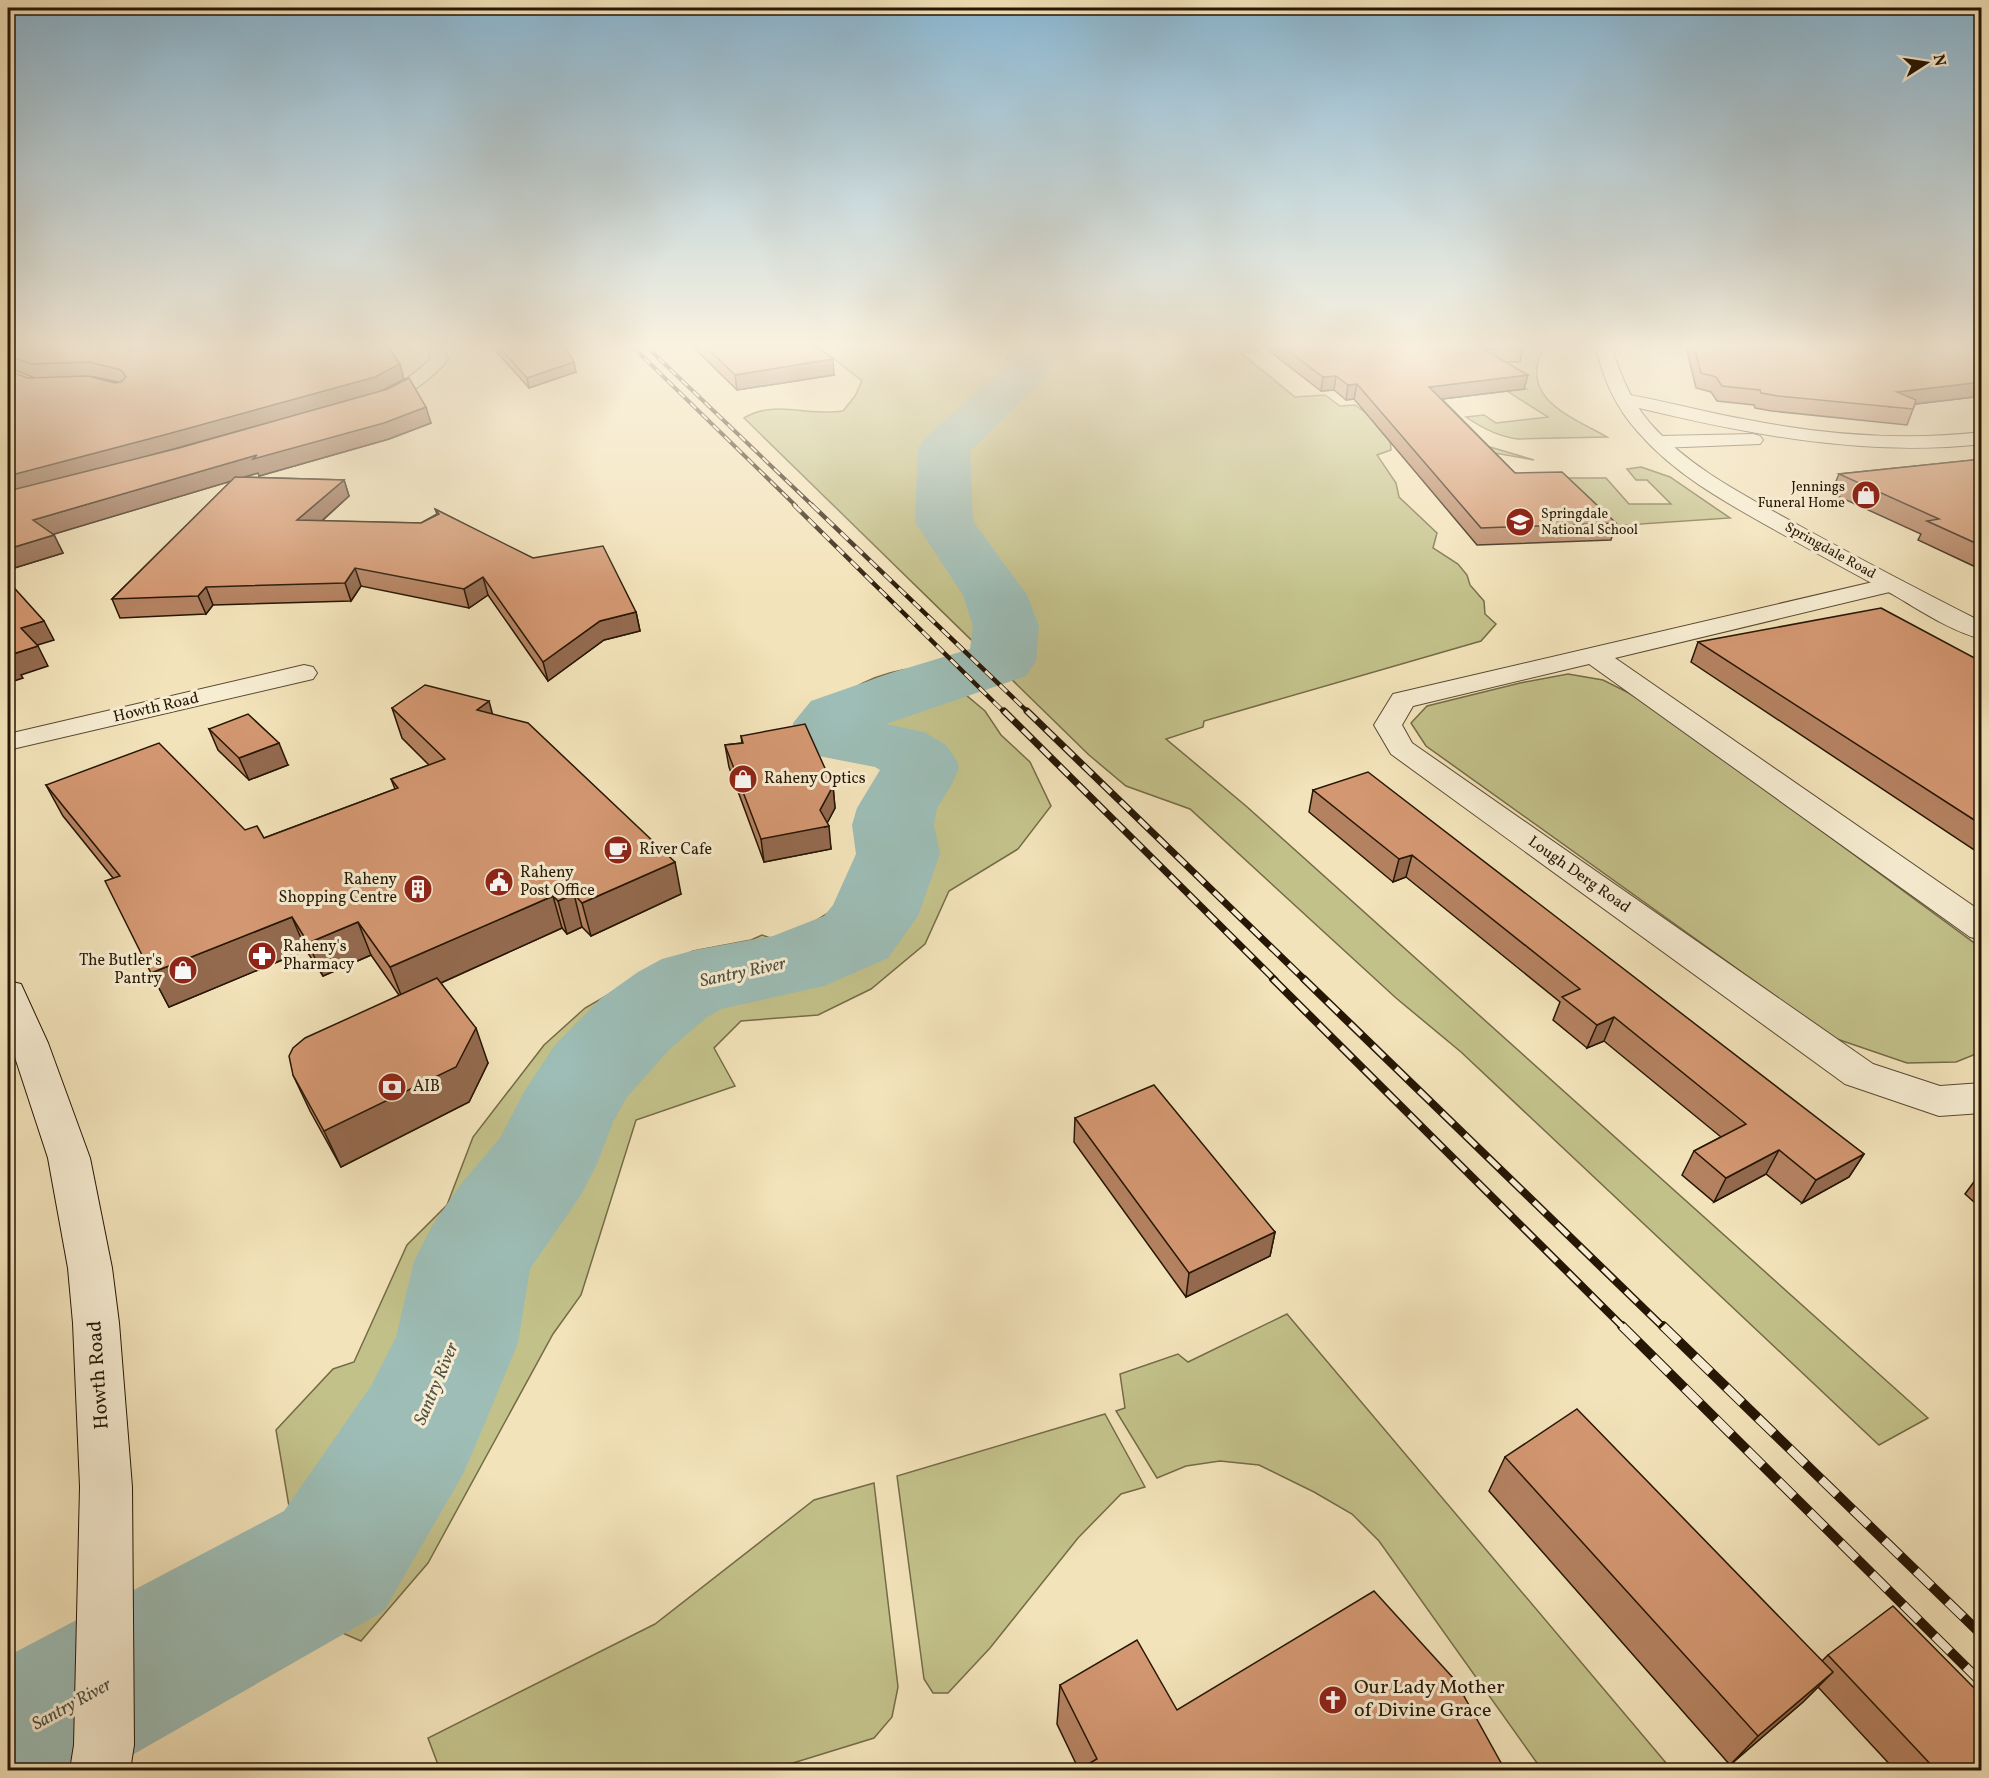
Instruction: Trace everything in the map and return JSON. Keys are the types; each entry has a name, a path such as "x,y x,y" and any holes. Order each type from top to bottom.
{"street":[{"name":"Springdale Road","path":"1648,430 1659,442 1728,495 1890,585 1982,632"},
{"path":"1728,430 1739,440"},
{"path":"1781,430 1827,438"},
{"path":"1659,442 1827,438 1916,443 1982,438"},
{"name":"Lough Derg Road","path":"1890,585 1403,700 1388,725 1401,748 1859,1074 1940,1101 1982,1098"},
{"path":"1595,656 1982,928"},
{"name":"Howth Road","path":"8,742 304,673"},
{"name":"Howth Road","path":"8,993 29,1043 69,1158 90,1268 96,1323 106,1487 102,1758"}],"shaded area":[{"path":"756,430 1425,430 1534,460 1382,433 1390,438 1391,450 1377,455 1396,483 1399,497 1437,533 1433,548 1458,564 1467,575 1470,585 1484,601 1485,614 1496,624 1481,641 1204,721 1203,727 1166,739 1246,806 1928,1418 1879,1445 1461,1052 1396,998 1190,809 1126,786 1089,755"},
{"path":"1489,430 1594,430 1607,437 1518,439"},
{"path":"1641,467 1670,477 1730,518 1611,526 1565,478 1606,478 1629,504 1671,504 1647,480 1636,480 1627,469"},
{"path":"918,668 954,685 985,711 1001,735 1030,762 1051,806 1018,849 949,891 925,944 871,989 818,1015 741,1021 714,1048 735,1086 636,1120 581,1295 553,1334 428,1563 361,1641 308,1618 276,1430 333,1369 354,1362 407,1245 447,1205 473,1137 544,1045 585,1008 637,978 693,951 751,940 762,935 773,939 798,932 836,908 860,901 901,876 903,852 909,833 905,816 923,787 909,772 904,761 888,755 849,750 820,737 816,718 838,698 862,683 889,673"},
{"path":"1568,674 1603,680 1664,715 1981,948 1981,1052 1956,1062 1907,1063 1834,1038 1426,746 1411,723 1427,706 1520,683"},
{"path":"1287,1314 1672,1770 1542,1770 1379,1541 1352,1514 1314,1492 1259,1465 1220,1461 1186,1466 1157,1478 1116,1411 1125,1408 1120,1374 1178,1354 1188,1362"},
{"path":"1105,1414 1145,1487 1121,1494 1078,1538 990,1648 948,1693 933,1693 924,1679 897,1476"},
{"path":"874,1483 898,1687 892,1717 874,1738 780,1767 756,1770 440,1770 428,1738 655,1624 814,1500"}],"building":[{"path":"8,430 182,430 164,435 8,476"},
{"path":"243,430 359,430 253,459 257,455 33,520 54,535 8,549 8,491"},
{"path":"1397,430 1472,430 1515,473 1562,472 1616,523 1481,528"},
{"path":"1982,459 1982,546 1927,521 1939,519 1839,474"},
{"path":"235,477 344,480 297,520 421,523 439,514 435,509 533,558 603,546 636,612 600,621 543,662 483,577 464,589 355,568 345,583 206,587 198,596 112,599"},
{"path":"8,581 44,621 21,628 38,646 10,655 12,658 8,660"},
{"path":"1881,608 1982,662 1982,825 1698,642"},
{"path":"425,685 489,701 477,710 528,723 675,862 582,903 574,894 558,901 553,896 390,967 358,922 308,943 292,917 151,973 105,881 120,876 46,785 159,743 245,830 257,826 264,838 398,788 391,779 445,759 392,708"},
{"path":"248,714 279,743 239,758 209,729"},
{"path":"805,724 833,786 820,810 829,826 761,839 725,745 743,743 741,736"},
{"path":"1368,772 1864,1154 1816,1180 1779,1150 1726,1178 1694,1151 1746,1124 1614,1017 1597,1025 1562,997 1580,989 1412,855 1399,859 1313,790"},
{"path":"437,978 476,1028 456,1067 324,1131 293,1075 289,1056 293,1048 305,1038"},
{"path":"1154,1085 1275,1232 1189,1273 1075,1118"},
{"path":"1577,1409 1833,1672 1758,1736 1505,1457"},
{"name":"Our Lady Mother of Divine Grace","path":"1374,1591 1455,1680 1505,1770 1078,1770 1097,1759 1060,1685 1137,1640 1177,1710"},
{"path":"1893,1606 1982,1696 1982,1770 1936,1770 1828,1655"}],"waterway":[{"name":"Santry River","path":"8,1740 334,1561 417,1430 456,1343 473,1261 501,1217 542,1164 562,1118 591,1071 635,1024 672,995 695,982 791,964 856,937 873,916 898,854 893,825 897,808 913,784 920,768 919,761 897,748 829,737 830,723 837,717 919,687 1002,661 1006,626 995,595 944,522 944,448 963,430"}],"railway":[{"path":"718,430 796,506"},
{"path":"734,430 813,506"},
{"path":"794,505 1005,713"},
{"path":"812,505 1029,713"},
{"path":"1004,711 1275,980"},
{"path":"1027,711 1305,980"},
{"path":"1273,979 1624,1328"},
{"path":"1304,979 1664,1328"},
{"path":"1622,1326 1982,1683"},
{"path":"1663,1326 1982,1635"}],"place":[{"name":"Jennings Funeral Home","path":"1866,495"},
{"name":"Springdale National School","path":"1520,522"},
{"name":"Raheny Optics","path":"743,779"},
{"name":"River Cafe","path":"618,850"},
{"name":"Raheny Post Office","path":"499,882"},
{"name":"Raheny Shopping Centre","path":"418,889"},
{"name":"Raheny's Pharmacy","path":"262,956"},
{"name":"The Butler's Pantry","path":"183,970"},
{"name":"AIB","path":"392,1087"},
{"name":"Our Lady Mother of Divine Grace","path":"1333,1700"}]}
